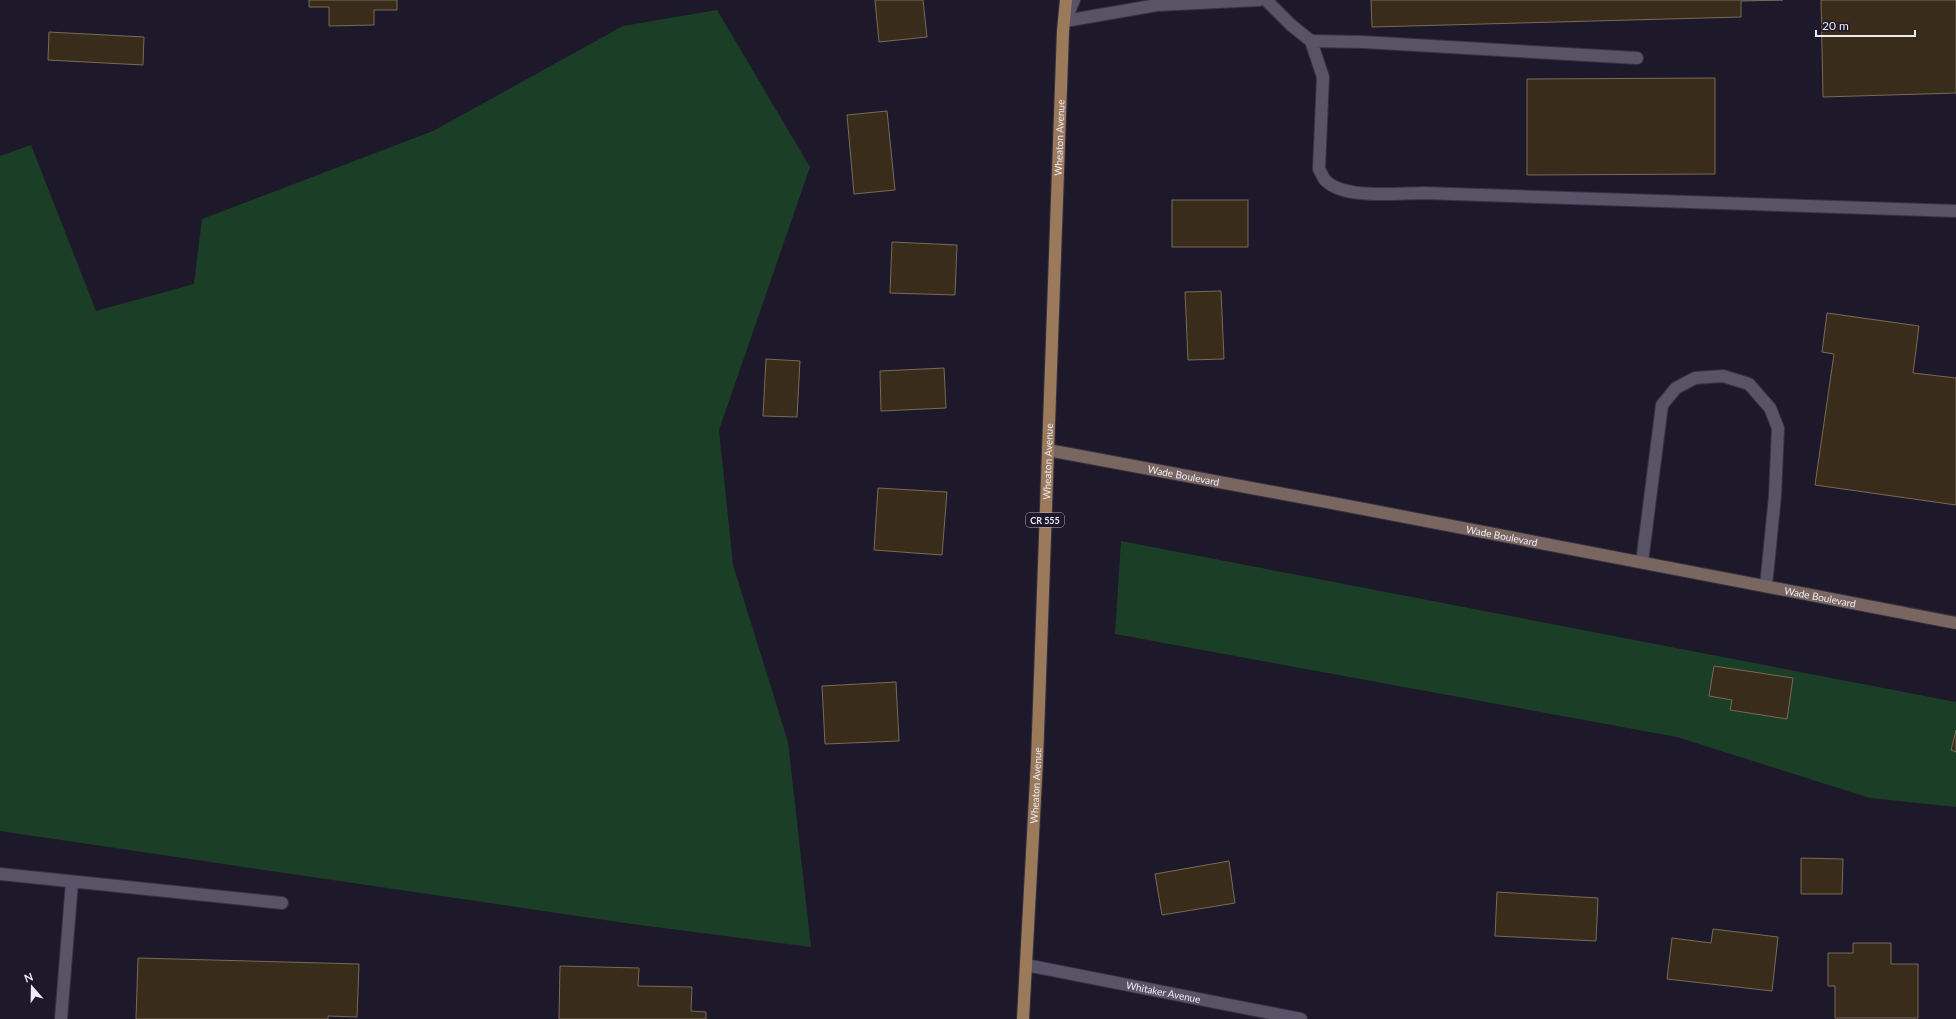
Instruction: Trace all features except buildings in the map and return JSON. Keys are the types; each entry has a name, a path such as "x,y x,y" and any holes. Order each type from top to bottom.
{"main road":[{"name":"Wheaton Avenue","path":"1023,1019 1036,761 1063,31 1066,0"},
{"name":"Wade Boulevard","path":"1048,450 1956,623"}],"street":[{"path":"1065,21 1074,0"},
{"path":"1065,21 1157,5 1260,0"},
{"path":"1266,0 1291,25 1311,41 1323,77 1319,169 1326,180 1342,189 1361,193 1440,194 1956,211"},
{"path":"1311,41 1637,58"},
{"path":"1642,562 1662,405 1676,388 1695,378 1724,376 1749,384 1770,408 1778,428 1775,496 1766,586"},
{"path":"0,874 282,903"},
{"path":"61,1019 72,882"},
{"name":"Whitaker Avenue","path":"1026,965 1301,1019"}],"green space":[{"path":"717,10 810,167 719,430 733,565 788,742 811,947 632,924 0,831 0,156 31,145 96,311 194,284 202,219 433,131 623,26"},
{"path":"1121,541 1956,702 1956,807 1870,798 1677,737 1115,634"}]}
